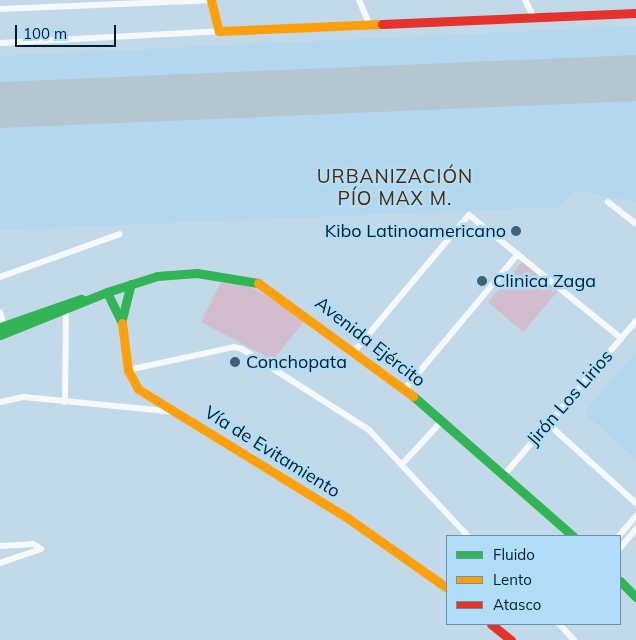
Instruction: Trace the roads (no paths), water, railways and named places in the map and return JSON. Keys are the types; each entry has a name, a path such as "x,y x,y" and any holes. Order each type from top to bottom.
{"main road":[{"path":"211,0 219,31 636,12"},
{"name":"Avenida Ejército","path":"3,330 131,284 197,273 251,280 300,307 356,349 405,389 440,422 504,475 571,535"},
{"name":"Vía de Evitamiento","path":"122,319 131,284"},
{"name":"Avenida Ejército","path":"3,330 66,311 108,292"},
{"name":"Vía de Evitamiento","path":"108,292 122,319 128,370 138,389 350,519 446,587"},
{"path":"621,582 636,598"},
{"path":"492,625 511,640"}],"street":[{"path":"0,9 211,0"},
{"path":"359,0 369,23"},
{"path":"525,0 533,16"},
{"path":"0,43 219,31"},
{"path":"608,202 636,224"},
{"path":"356,349 469,215 621,338"},
{"path":"0,278 120,234"},
{"path":"405,389 518,254"},
{"path":"65,402 66,311"},
{"path":"0,312 3,330"},
{"name":"Jirón Los Lirios","path":"504,475 636,321"},
{"path":"128,370 237,347 332,403 404,462 467,535"},
{"path":"0,402 24,397 172,411"},
{"path":"404,462 440,422"},
{"path":"547,423 636,503"},
{"path":"620,535 636,516"},
{"path":"621,547 636,529"},
{"path":"0,546 40,547 0,563"},
{"path":"560,625 574,640"}],"place":[{"name":"Kibo Latinoamericano","path":"516,231"},
{"name":"Clinica Zaga","path":"482,281"},
{"name":"Conchopata","path":"235,362"}],"district":[{"name":"URBANIZACIÓN PÍO MAX M.","path":"395,188"}]}
